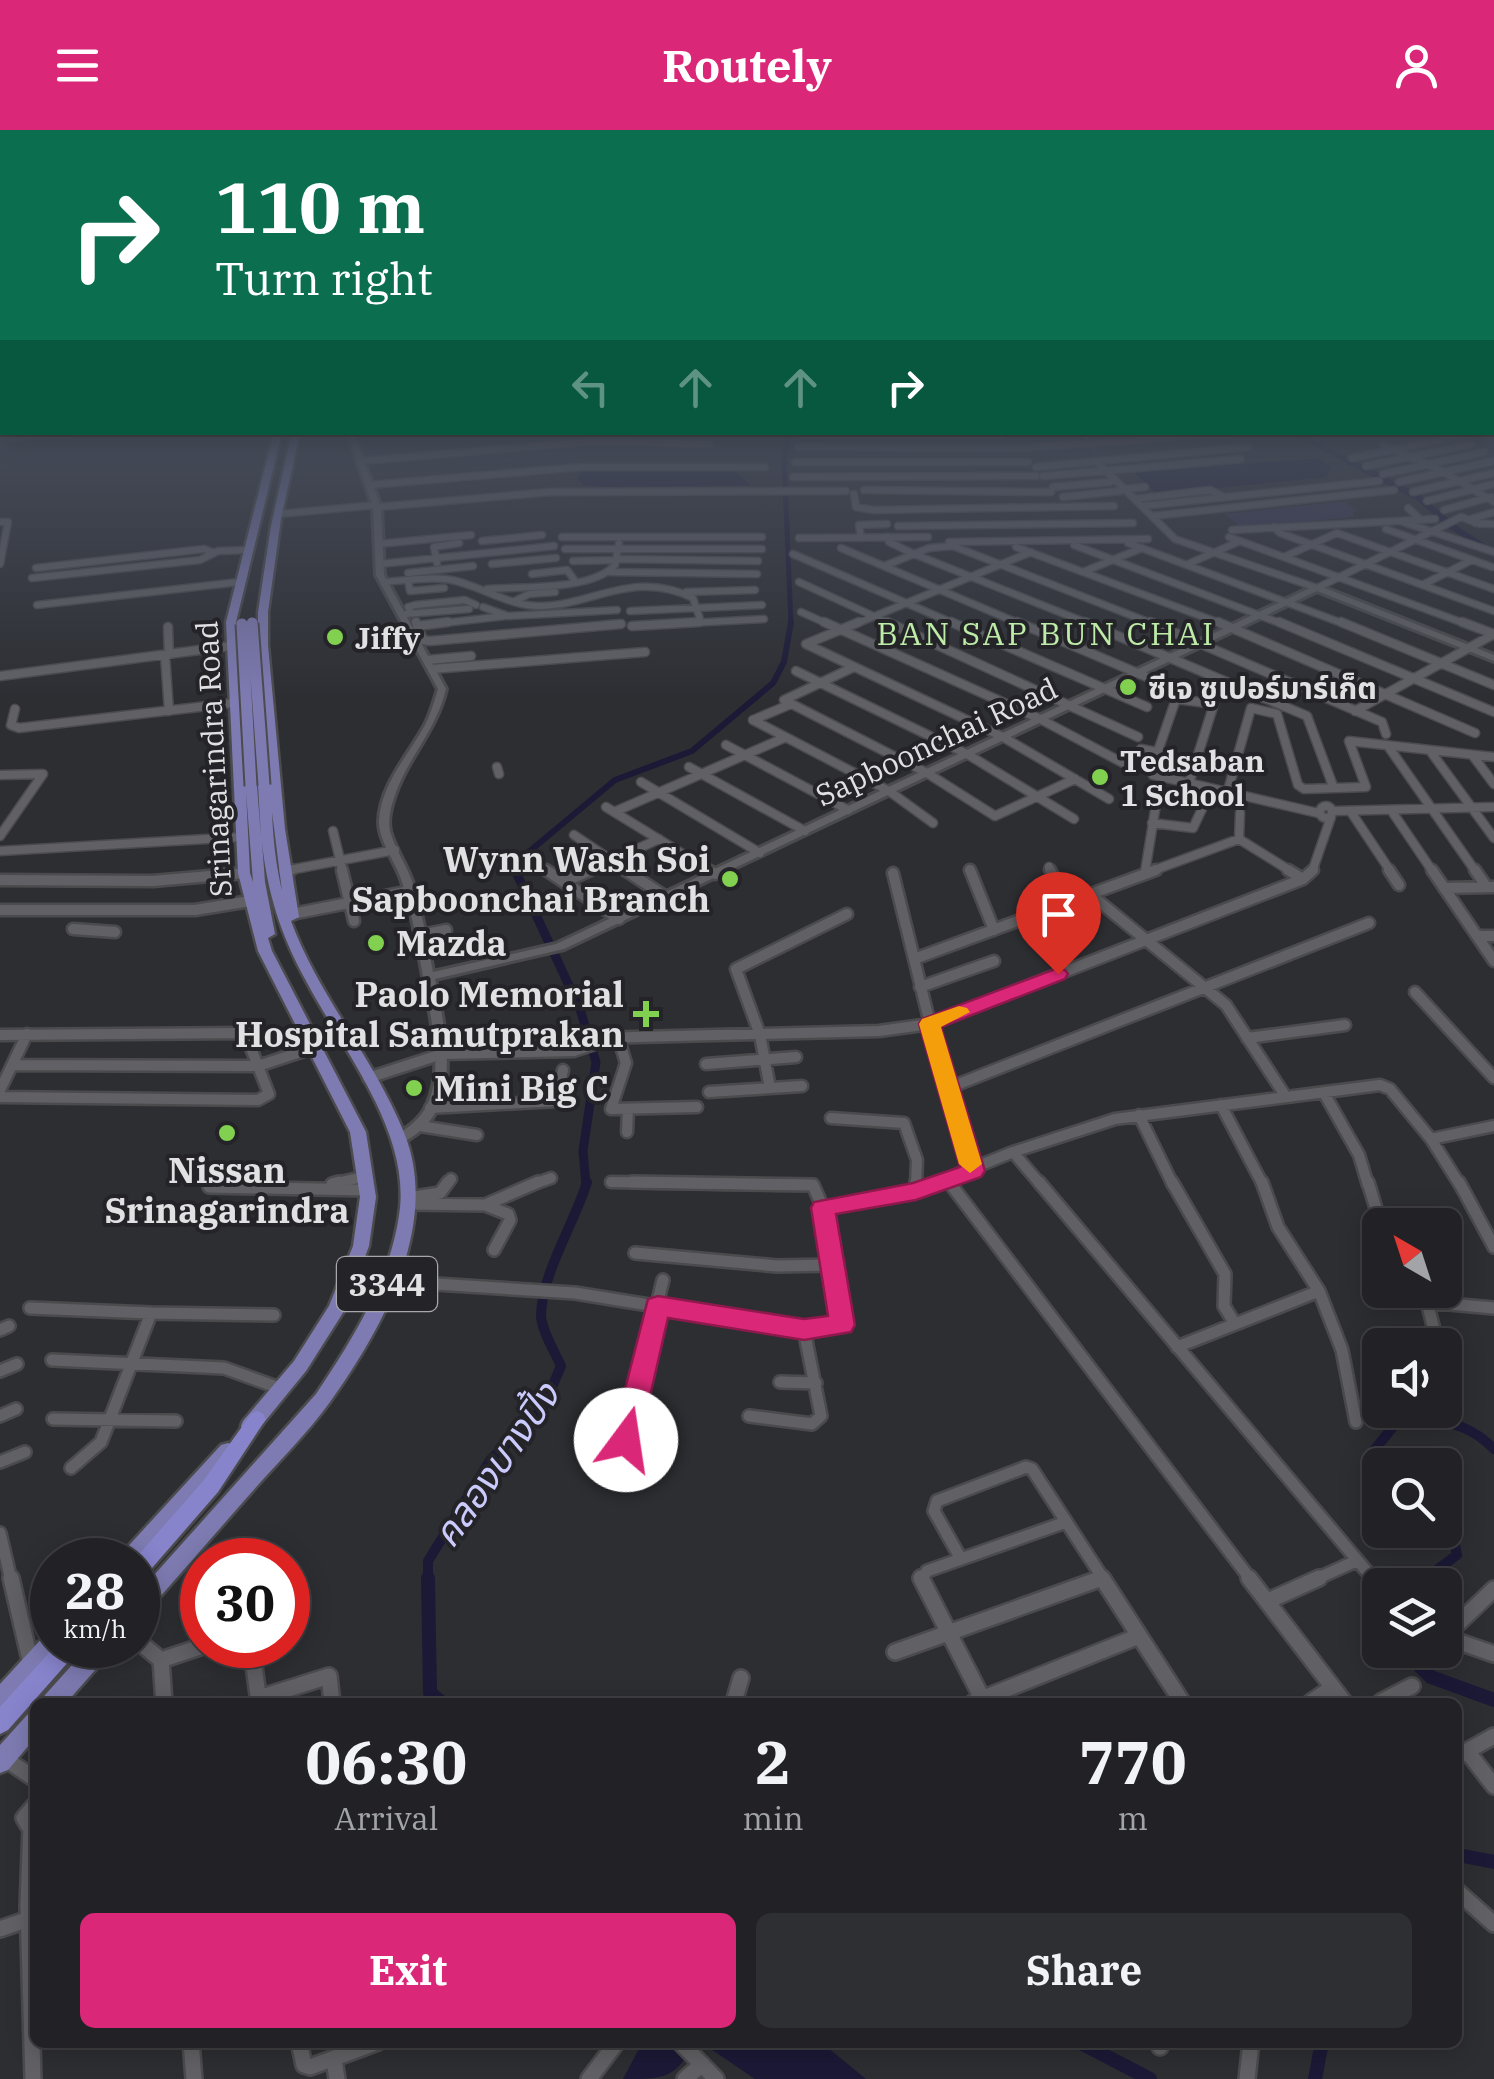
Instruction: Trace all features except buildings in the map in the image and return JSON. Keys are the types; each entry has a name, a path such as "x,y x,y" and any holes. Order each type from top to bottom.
{"highway":[{"path":"160,1544 218,1476 257,1419"},
{"path":"0,1722 49,1668"}],"main road":[{"name":"Srinagarindra Road","path":"247,623 277,519"},
{"name":"Srinagarindra Road","path":"278,519 263,612 265,678 284,871 292,914 316,982"},
{"name":"Srinagarindra Road","path":"148,1538 257,1419 323,1334 362,1246 367,1183 358,1132 265,950 244,873 230,646 241,550 258,520"},
{"name":"Srinagarindra Road","path":"258,520 247,623 262,901 286,990"},
{"path":"232,683 252,687 265,678"},
{"path":"234,723 250,714 269,718"},
{"name":"Srinagarindra Road","path":"160,1582 322,1398 366,1330 388,1281 407,1201 399,1140 287,928 277,898 257,786"},
{"path":"0,1699 30,1666"},
{"path":"56,1698 83,1668"},
{"path":"2,1760 30,1728"}],"street":[{"path":"377,519 378,562 384,584 405,615 442,694 385,810 386,835 410,891 421,935 442,1054 442,1074 433,1104 420,1126 399,1140"},
{"path":"1008,519 1016,544 1031,552 1233,628 1475,732"},
{"path":"898,526 1137,519"},
{"path":"1155,519 1180,540 1317,588 1494,658"},
{"path":"1389,519 1392,522"},
{"name":"Sapboonchai Road","path":"428,978 560,948 1432,533 1456,522 1475,519"},
{"path":"1435,520 1360,520 1231,534 1240,541 1494,634"},
{"path":"1402,521 1482,551 1493,547"},
{"path":"1470,521 1494,524"},
{"path":"0,522 8,522 0,564"},
{"path":"829,524 830,538"},
{"path":"861,538 859,525 888,524"},
{"path":"1274,527 1280,534 1494,610"},
{"path":"1386,529 1492,566"},
{"path":"1286,556 1337,533 1494,589"},
{"path":"482,541 542,535"},
{"path":"610,572 618,559 619,536"},
{"path":"715,574 720,536"},
{"path":"562,537 762,537"},
{"path":"799,538 928,537"},
{"path":"516,538 522,561"},
{"path":"368,1078 442,1054 569,1048 601,1041 890,1030 930,1024 1303,879 1312,872 1322,837 1328,788 1308,716 914,554 888,538"},
{"path":"378,544 469,539 435,546 438,570"},
{"path":"938,542 1148,540"},
{"path":"1188,564 1240,541"},
{"path":"1128,543 1290,601 1494,685"},
{"path":"410,544 410,559"},
{"path":"1074,545 1261,614 1494,712"},
{"path":"378,562 554,546"},
{"path":"884,566 914,554 953,546 1203,643 1385,724 1386,734"},
{"path":"565,548 762,549"},
{"path":"841,548 1187,694"},
{"path":"1082,572 1142,548"},
{"path":"36,568 204,549 212,557"},
{"path":"32,578 212,557 241,550"},
{"path":"1031,552 807,641 807,645 1004,737 1109,799"},
{"path":"793,554 1147,707"},
{"path":"492,564 556,558"},
{"path":"1424,584 1472,560"},
{"path":"573,561 758,562"},
{"path":"384,584 438,570 473,566"},
{"path":"532,574 567,570 583,597"},
{"path":"481,590 575,581 610,572 757,574"},
{"path":"176,577 181,587"},
{"path":"408,578 446,579 526,605 564,604 636,587 667,592 755,590"},
{"path":"408,578 410,591 444,588"},
{"path":"37,605 238,582"},
{"path":"799,582 1138,736"},
{"path":"636,587 637,600"},
{"path":"514,602 527,595 555,592"},
{"path":"685,592 697,608 701,622"},
{"path":"405,615 414,605 466,600 504,616"},
{"path":"630,611 762,605"},
{"path":"405,615 476,607"},
{"path":"617,610 416,624 425,641 622,624"},
{"path":"584,612 586,626"},
{"path":"802,612 1040,719 1124,764"},
{"path":"502,632 504,616"},
{"path":"632,626 764,619"},
{"path":"168,628 169,712"},
{"path":"1355,711 1494,634"},
{"path":"0,676 230,646"},
{"path":"429,664 645,652"},
{"path":"429,664 471,656"},
{"path":"854,667 752,720 889,791 933,823"},
{"path":"796,671 966,754 1074,819"},
{"path":"1263,698 1293,683"},
{"path":"1188,785 1214,704 1176,699 1153,775 1188,785 1227,794 1326,813 1494,807"},
{"path":"788,701 928,773 990,813 1003,816 1075,779"},
{"path":"15,710 10,726 19,728 233,703"},
{"path":"1227,794 1251,708 1278,714 1300,786 1366,787 1347,742 1494,756"},
{"path":"715,874 610,810 784,738"},
{"path":"726,745 848,810"},
{"path":"1388,746 1489,885"},
{"path":"1140,749 1158,752"},
{"path":"1431,752 1494,838"},
{"path":"1472,756 1494,784"},
{"path":"689,767 805,831"},
{"path":"0,773 25,770"},
{"path":"0,773 43,774 0,836"},
{"path":"641,782 760,852"},
{"path":"1145,873 1158,792"},
{"path":"1152,823 1193,828 1202,809"},
{"path":"1391,810 1494,961"},
{"path":"1351,812 1399,885"},
{"path":"1239,838 1240,813"},
{"path":"332,831 354,922"},
{"path":"574,836 666,897"},
{"path":"0,851 241,837"},
{"path":"1239,838 1303,879"},
{"path":"914,959 1239,838"},
{"path":"564,882 658,839"},
{"path":"284,871 395,850"},
{"path":"542,866 619,920"},
{"path":"1049,867 1068,904"},
{"path":"970,870 994,930"},
{"path":"0,880 153,881 244,873"},
{"path":"893,873 946,1089 973,1171"},
{"path":"1444,888 1489,885"},
{"path":"292,914 410,891"},
{"path":"1090,895 1226,1004 1286,1097"},
{"path":"0,910 195,910 250,902"},
{"path":"770,1088 760,1035 736,969 847,914"},
{"path":"946,1089 1369,923"},
{"path":"73,928 115,932"},
{"path":"421,935 446,930"},
{"path":"1478,936 1494,936"},
{"path":"920,987 994,961"},
{"path":"1415,992 1494,1078"},
{"path":"1247,1038 1345,1025"},
{"path":"0,1034 240,1032 248,1036 269,1094 258,1100 0,1093 27,1034"},
{"path":"620,1040 626,1063 609,1106 628,1110 697,1107"},
{"path":"13,1065 258,1066 316,1047"},
{"path":"706,1064 796,1058"},
{"path":"433,1104 556,1101 563,1070"},
{"path":"709,1092 802,1086"},
{"path":"823,1208 916,1191 1097,1123 1384,1086 1431,1139 1453,1171 1494,1246"},
{"path":"1324,1093 1359,1155 1376,1208"},
{"path":"433,1104 477,1099"},
{"path":"1221,1105 1257,1168 1278,1228 1318,1291 1342,1350 1356,1422"},
{"path":"627,1132 628,1110"},
{"path":"1140,1115 1176,1190 1225,1274 1224,1306 1235,1324"},
{"path":"831,1118 904,1123 917,1160 916,1191"},
{"path":"420,1126 477,1135"},
{"path":"1431,1139 1494,1126"},
{"path":"1012,1152 1362,1568"},
{"path":"407,1201 440,1193 451,1178"},
{"path":"485,1206 509,1192 552,1178"},
{"path":"947,1180 1341,1698"},
{"path":"388,1281 575,1292 804,1330 842,1325 823,1208 815,1187 611,1182"},
{"path":"209,1187 367,1183"},
{"path":"407,1201 485,1206 510,1218 494,1250"},
{"path":"635,1253 777,1266 831,1266"},
{"path":"615,1475 663,1280"},
{"path":"1177,1346 1318,1291"},
{"path":"1462,1303 1494,1308"},
{"path":"30,1308 274,1315"},
{"path":"71,1468 96,1450 151,1313"},
{"path":"749,1416 812,1424 818,1421 823,1411 804,1330"},
{"path":"52,1360 224,1368 282,1389"},
{"path":"0,1371 17,1364"},
{"path":"780,1382 816,1383"},
{"path":"0,1416 16,1410"},
{"path":"53,1419 176,1420"},
{"path":"0,1462 26,1452"},
{"path":"961,1558 934,1511 935,1505 943,1496 1032,1468 1174,1698"},
{"path":"979,1698 920,1579 926,1572 961,1558 1066,1522"},
{"path":"0,1534 30,1661"},
{"path":"1268,1602 1356,1562"},
{"path":"895,1652 1102,1578"},
{"path":"1462,1620 1494,1589"},
{"path":"987,1698 1139,1636"},
{"path":"1462,1642 1494,1654"},
{"path":"164,1698 161,1660 180,1654"},
{"path":"254,1668 259,1698"},
{"path":"265,1698 329,1676 332,1698"},
{"path":"735,1698 741,1678"},
{"path":"1389,1698 1412,1686"},
{"path":"1317,1698 1332,1688"},
{"path":"1494,1736 1462,1754 1494,1786"},
{"path":"2,1760 30,1776"},
{"path":"30,1881 30,1983"},
{"path":"1462,1896 1494,1924"},
{"path":"0,1929 28,1919"},
{"path":"32,2048 33,2079"},
{"path":"191,2048 194,2079"},
{"path":"300,2048 304,2065 334,2060 363,2048"},
{"path":"589,2079 612,2048"},
{"path":"686,2048 716,2079"},
{"path":"1247,2079 1250,2048"},
{"path":"334,2060 337,2079"},
{"path":"686,2079 700,2061"}],"shaded area":[{"path":"1231,519 1334,519 1243,528"},
{"path":"639,2048 691,2048 681,2064 667,2075 623,2079"},
{"path":"709,2048 828,2048 866,2079 755,2079"}],"waterway":[{"name":"คลองบางปิ้ง","path":"787,519 791,623"},
{"path":"1443,519 1493,553"},
{"name":"คลองบางปิ้ง","path":"516,872 513,865 615,780 692,751 773,683 784,662 791,623"},
{"name":"คลองบางปิ้ง","path":"515,870 580,1009 596,1062 583,1151 586,1185"},
{"name":"คลองบางปิ้ง","path":"428,1578 428,1561 491,1459 543,1408 561,1366 543,1327 543,1299 586,1185"},
{"path":"1376,1448 1397,1422 1424,1420 1461,1427 1494,1449"},
{"path":"1439,1568 1457,1555 1456,1548"},
{"name":"คลองบางปิ้ง","path":"428,1578 430,1693 436,1698"},
{"path":"1422,1668 1431,1677 1494,1700"},
{"path":"1462,1856 1494,1862"},
{"path":"1091,2048 1150,2079"},
{"path":"1315,2079 1321,2048"}],"slow traffic":[{"path":"959,1012 930,1024 970,1164"}],"place":[{"name":"Jiffy","path":"335,637"},
{"name":"ซีเจ ซูเปอร์มาร์เก็ต","path":"1128,687"},
{"name":"Tedsaban 1 School","path":"1100,777"},
{"name":"Wynn Wash Soi Sapboonchai Branch","path":"730,879"},
{"name":"Mazda","path":"376,943"},
{"name":"Paolo Memorial Hospital Samutprakan","path":"646,1014"},
{"name":"Mini Big C","path":"414,1088"},
{"name":"Nissan Srinagarindra","path":"227,1133"}],"district":[{"name":"BAN SAP BUN CHAI","path":"1046,633"}],"route":[{"path":"626,1440 658,1306 804,1330 842,1325 823,1208 916,1191 973,1171 930,1024 1058,974"}]}
